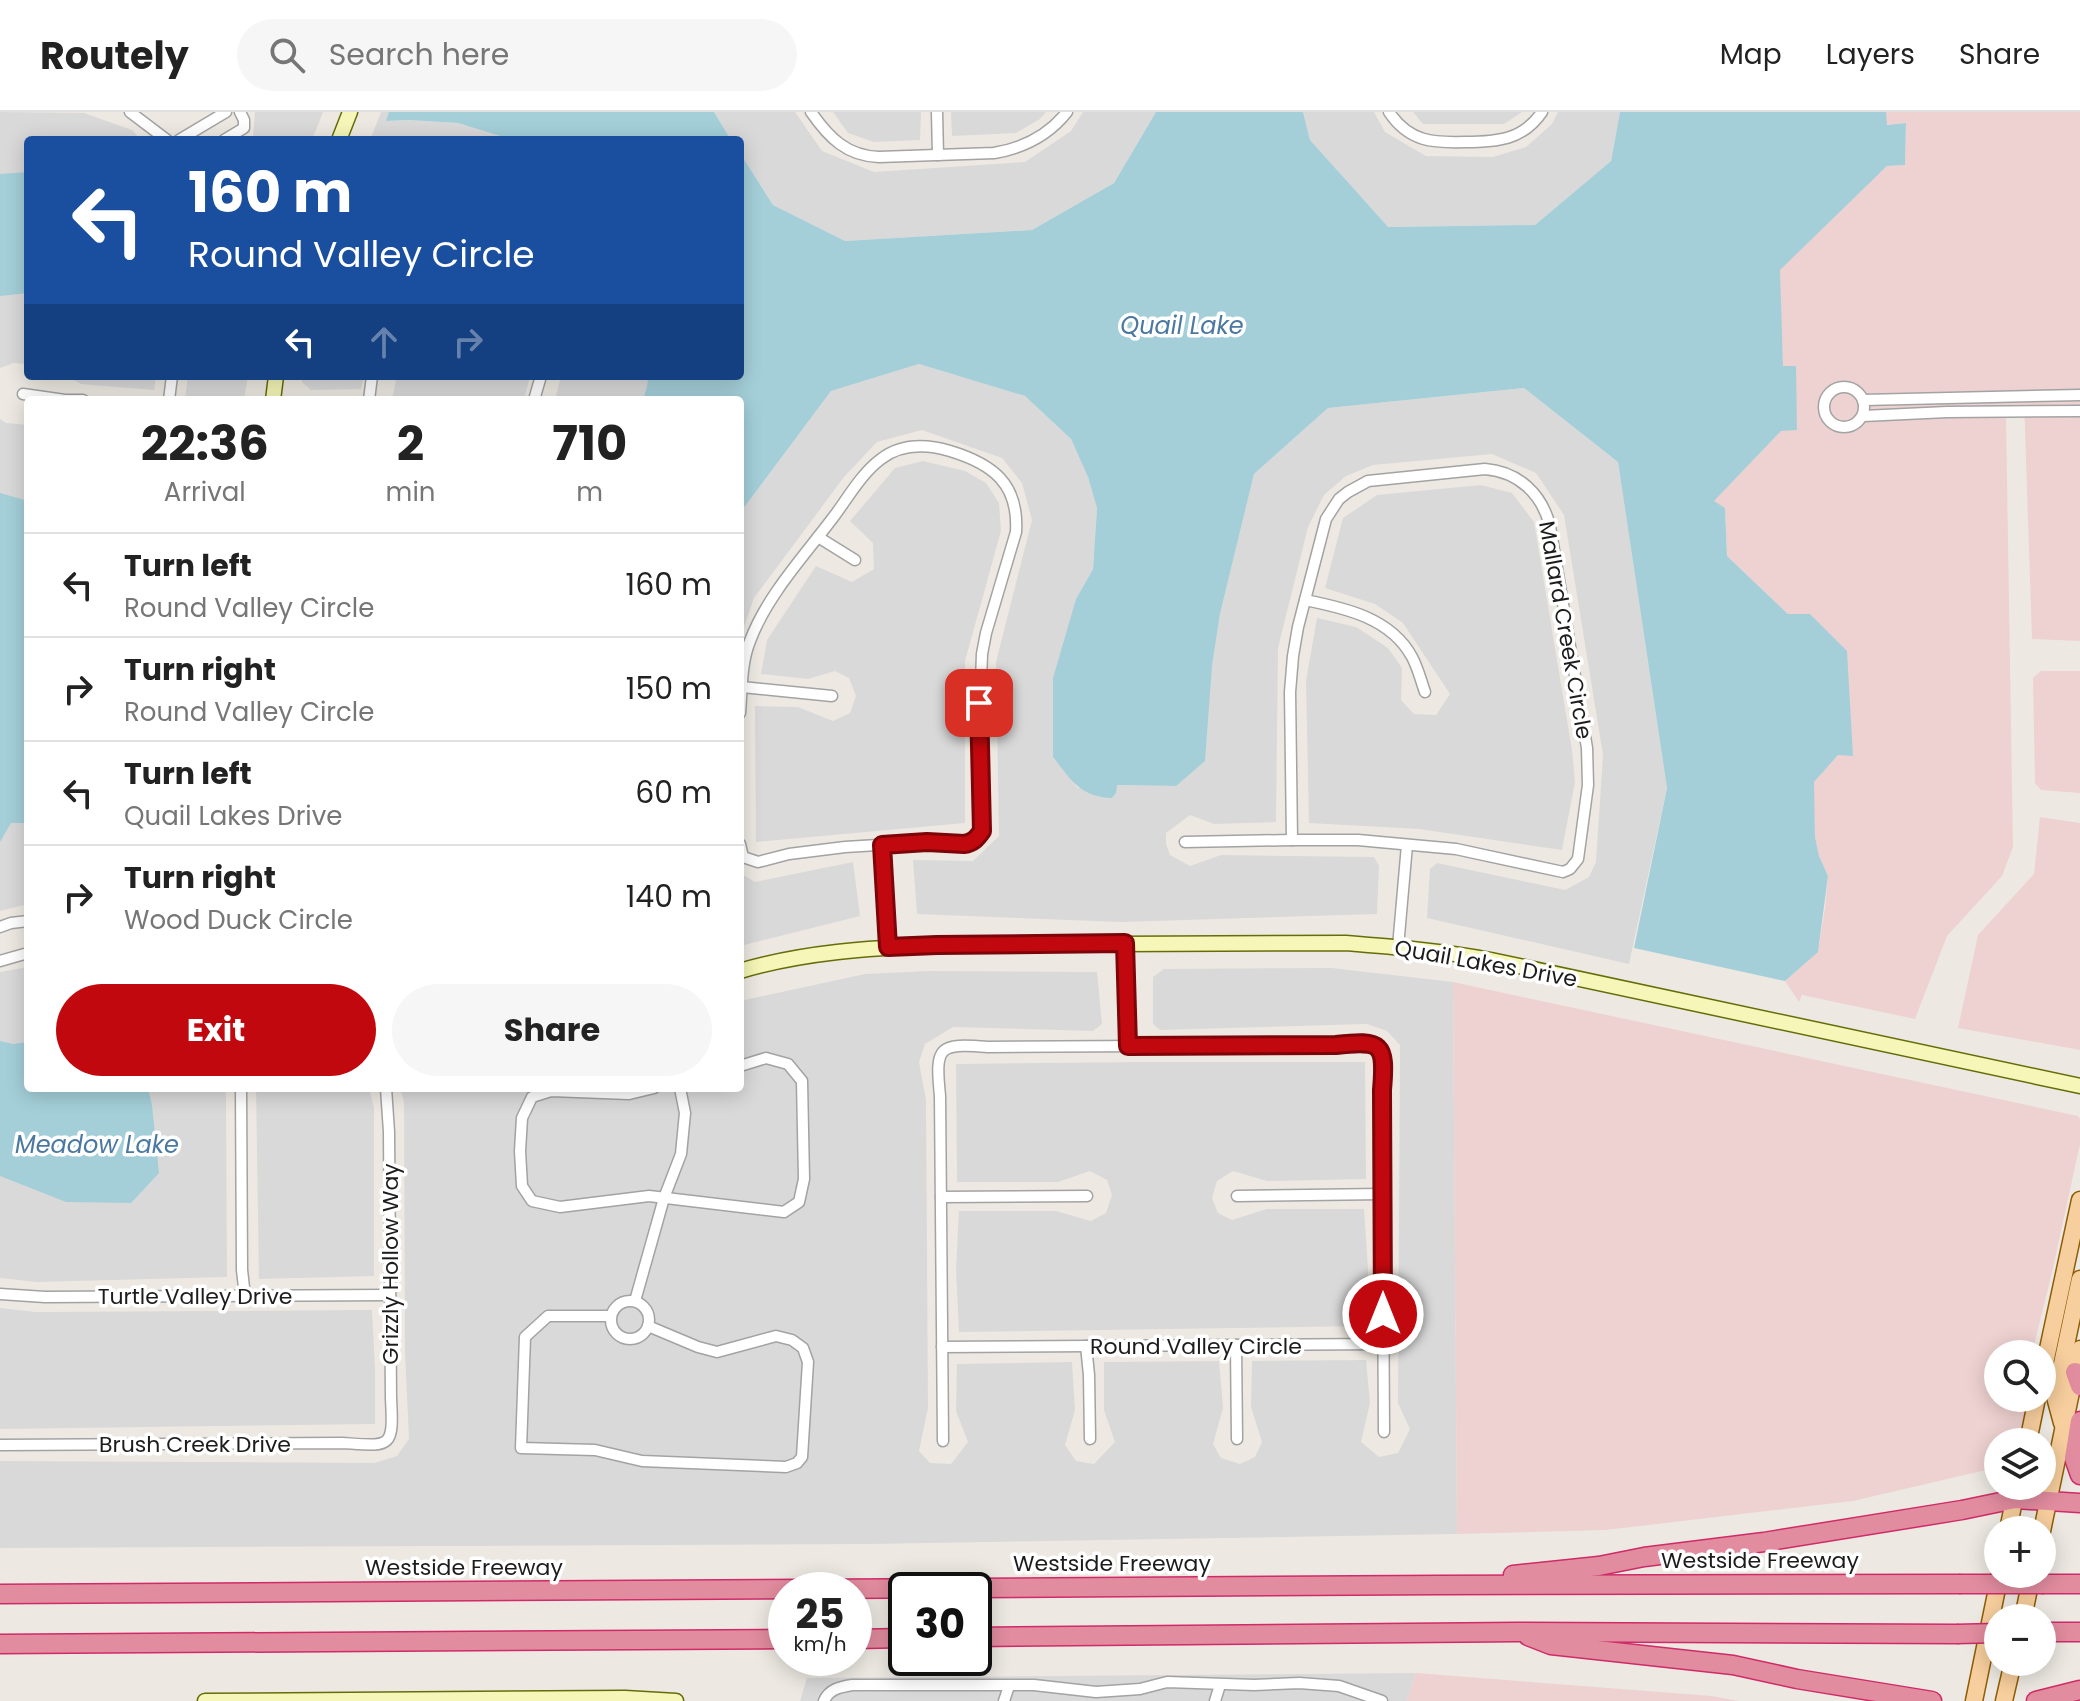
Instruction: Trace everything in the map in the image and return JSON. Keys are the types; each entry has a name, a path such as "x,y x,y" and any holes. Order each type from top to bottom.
{"highway":[{"path":"2072,1425 2074,1458 2080,1475"},
{"path":"1439,1585 1764,1542 1962,1510 1992,1500"},
{"path":"2049,1500 2080,1503"},
{"name":"Westside Freeway","path":"2056,1581 2080,1584"},
{"name":"Westside Freeway","path":"0,1594 1984,1582"},
{"path":"1518,1632 1551,1645 1733,1665 1932,1701"},
{"path":"992,1637 1518,1632 1984,1633"},
{"path":"2056,1632 2080,1632"},
{"path":"0,1644 768,1639"},
{"path":"2036,1701 2080,1690"}],"main road":[{"path":"341,136 350,112"},
{"name":"Quail Lakes Drive","path":"744,970 768,963 888,947 937,945 1346,943 1398,947 1452,952 2080,1086"},
{"path":"2050,1340 2080,1200"},
{"path":"2072,1425 2055,1397 2080,1279"},
{"path":"2056,1477 2072,1425 2080,1349"},
{"path":"2045,1516 2049,1500"},
{"path":"1974,1701 1997,1588"},
{"path":"2004,1701 2010,1676"},
{"path":"205,1701 625,1698 676,1701"}],"street":[{"path":"130,112 162,136"},
{"path":"186,136 226,112"},
{"path":"231,136 244,128 240,112"},
{"path":"811,112 832,139 850,151 879,157 994,153 1017,148 1041,137 1067,112"},
{"path":"937,112 938,155"},
{"path":"1389,112 1413,135 1439,143 1508,139 1529,127 1542,112"},
{"path":"1843,386 1856,390 1863,400 1863,416 1855,425 1836,426 1826,417 1824,404 1831,392 1843,386"},
{"path":"23,394 37,396"},
{"path":"1863,400 2080,395"},
{"path":"1863,416 2080,411"},
{"path":"744,666 757,624 771,601 879,460 895,451 919,445 929,446 968,457 990,468 1008,488 1016,508 1016,532 986,633 980,671 982,831 977,838 964,844 927,842 845,847 789,854 758,862 744,857"},
{"name":"Mallard Creek Circle","path":"1185,842 1358,840 1481,853 1559,872 1570,869 1578,859 1588,785 1587,748 1550,526 1542,503 1528,486 1513,475 1496,470 1378,479 1361,484 1339,499 1326,519 1298,627 1291,680 1292,840"},
{"path":"818,537 855,560"},
{"path":"1305,600 1358,613 1389,630 1411,655 1425,692"},
{"path":"744,687 832,696"},
{"path":"882,845 888,947"},
{"path":"1398,947 1407,845"},
{"path":"0,927 24,921"},
{"path":"1125,943 1128,1046"},
{"path":"0,961 24,954"},
{"path":"943,1441 940,1096 937,1068 944,1050 959,1045 1368,1043 1376,1046 1384,1061 1384,1432"},
{"path":"548,1092 532,1097 522,1118 522,1186 532,1201 560,1207 649,1196 784,1212 799,1202 804,1179 802,1081 788,1064 766,1058 744,1065"},
{"path":"241,1092 242,1270 245,1296"},
{"name":"Grizzly Hollow Way","path":"386,1092 393,1430 388,1438"},
{"path":"577,1092 637,1092"},
{"path":"635,1301 664,1198 681,1154 685,1113 681,1092"},
{"path":"1237,1196 1383,1194"},
{"path":"941,1197 1087,1196"},
{"name":"Turtle Valley Drive","path":"0,1294 45,1297 390,1295"},
{"path":"635,1301 648,1314 648,1326 645,1332 634,1338 622,1337 613,1328 613,1310 622,1302 635,1301"},
{"path":"611,1316 548,1316 525,1337 521,1448 595,1450 642,1461 786,1467 797,1463 802,1457 806,1404 808,1362 803,1348 792,1340 776,1336 717,1352 648,1326"},
{"name":"Round Valley Circle","path":"942,1347 1384,1344"},
{"path":"1236,1345 1237,1439"},
{"path":"1086,1346 1090,1439"},
{"name":"Brush Creek Drive","path":"0,1445 377,1445 388,1438"},
{"path":"824,1701 836,1687 852,1685 1034,1685 1112,1696 1167,1682 1339,1686 1382,1701"},
{"path":"1215,1701 1220,1685"},
{"path":"1004,1701 1009,1686"}],"shaded area":[{"path":"0,112 84,113 132,130 137,136 24,136 24,364 14,363 0,368"},
{"path":"255,112 323,112 314,136 253,136"},
{"path":"381,112 389,112 387,121 458,123 500,136 372,136"},
{"path":"714,112 795,112 822,151 874,172 1025,162 1071,131 1083,112 1156,112 1114,183 1032,230 845,241 773,205 744,159 744,136 729,136"},
{"path":"833,112 921,112 920,140 874,142 848,133"},
{"path":"951,112 1046,112 1016,133 952,136"},
{"path":"1303,112 1374,112 1385,132 1426,156 1493,157 1526,147 1552,124 1558,112 1620,112 1611,161 1535,225 1387,227 1310,140"},
{"path":"1413,112 1522,112 1504,124 1423,124"},
{"path":"1886,112 2080,112 2080,641 2032,639 2024,400 2024,414 2006,415 2013,847 2002,876 1947,936 1915,1019 1802,995 1799,1002 1785,981 1818,951 1825,908 1828,876 1815,837 1813,782 1838,755 1853,755 1788,614 1727,556 1725,508 1713,501 1781,431 1795,366 1783,366 1779,270 1887,166 1905,165 1906,123 1886,125"},
{"path":"919,364 1025,396 1071,439 1088,477 1097,508 1093,569 1076,599 1053,757 1078,788 1176,786 1212,666 1220,614 1254,474 1328,408 1524,388 1618,462 1667,788 1629,964 1427,918 1430,869 1437,863 1565,890 1589,877 1596,862 1603,755 1564,515 1536,473 1492,454 1373,465 1346,476 1324,495 1308,527 1278,648 1276,822 1214,824 1190,815 1166,833 1170,855 1190,866 1221,855 1374,857 1379,866 1377,914 1121,922 917,914 913,860 973,861 999,836 996,662 1032,520 1022,483 1002,458 922,430 877,442 844,477 754,598 744,627 744,508 831,391"},
{"path":"74,380 155,380 154,390 81,384"},
{"path":"188,380 247,380 245,396 186,396"},
{"path":"363,380 361,389 311,390 302,382"},
{"path":"396,380 529,380 525,396 393,396"},
{"path":"560,380 648,380 644,396 556,396"},
{"path":"0,419 6,423 24,425 24,905 0,911"},
{"path":"923,461 965,471 986,483 999,503 1001,531 965,661 965,823 756,842 755,706 798,707 833,721 850,713 856,696 849,678 835,671 808,679 761,674 767,640 816,566 852,582 874,569 873,543 850,521 895,468"},
{"path":"1481,485 1512,493 1534,522 1575,782 1562,850 1419,829 1309,823 1306,681 1317,618 1356,627 1388,648 1402,668 1401,700 1414,714 1436,715 1450,694 1403,623 1375,604 1325,588 1343,518 1377,495"},
{"path":"2041,671 2080,671 2080,793 2041,790 2035,783 2033,678"},
{"path":"2040,817 2080,823 2080,1050 1958,1028 1978,935 2034,874"},
{"path":"853,862 860,916 744,945 744,875 755,882"},
{"path":"24,968 24,1092 226,1092 227,1277 37,1282 0,1278 0,972"},
{"path":"1332,968 1453,982 1457,1534 869,1544 0,1548 0,1461 374,1463 397,1456 409,1439 405,1353 404,1102 401,1092 744,1092 744,1000 865,974 929,971 1097,972 1102,1024 1093,1031 953,1027 925,1044 919,1062 926,1100 928,1408 919,1451 930,1463 951,1464 968,1442 956,1411 957,1364 1072,1362 1075,1410 1065,1445 1076,1461 1094,1464 1115,1442 1104,1410 1104,1362 1219,1361 1223,1408 1213,1444 1221,1458 1240,1464 1255,1457 1262,1442 1251,1407 1252,1361 1366,1360 1370,1403 1361,1442 1379,1457 1398,1453 1410,1429 1398,1403 1400,1045 1387,1031 1367,1024 1160,1030 1153,1024 1153,977 1164,969"},
{"path":"1453,982 2078,1116 2080,1144 2035,1340 1984,1340 1984,1412 2025,1412 2020,1428 1984,1428 1984,1470 1853,1501 1606,1530 1457,1534"},
{"path":"1365,1062 1366,1179 1267,1181 1233,1171 1217,1181 1212,1198 1218,1213 1232,1220 1267,1209 1364,1209 1368,1326 959,1332 956,1269 959,1211 1056,1211 1091,1221 1106,1213 1112,1195 1107,1180 1090,1171 1058,1182 957,1182 956,1064"},
{"path":"256,1092 370,1092 374,1108 374,1276 259,1279"},
{"path":"0,1308 36,1312 372,1310 375,1424 0,1429"},
{"path":"1416,1673 1407,1701 800,1701 807,1678"},
{"path":"1416,1673 1712,1696 1739,1701 1407,1701"}],"water":[{"path":"389,112 714,112 729,136 500,136 458,123 386,121"},
{"name":"Quail Lake","path":"1156,112 1303,112 1310,140 1388,227 1535,225 1611,161 1620,112 1886,112 1887,125 1906,123 1905,165 1887,166 1780,270 1783,366 1796,366 1797,430 1781,431 1714,501 1725,508 1727,556 1788,614 1810,614 1847,651 1853,756 1838,755 1814,782 1815,837 1828,876 1818,952 1785,981 1634,948 1667,788 1618,462 1524,388 1328,408 1254,474 1220,614 1212,666 1205,761 1176,786 1117,785 1112,798 1084,791 1053,757 1053,678 1076,599 1093,569 1097,508 1088,477 1071,439 1025,396 919,364 831,391 744,508 744,396 644,396 648,380 744,380 744,159 773,205 845,241 1032,230 1114,183"},
{"path":"24,172 24,293 0,296 0,174"},
{"path":"0,493 24,500 24,823 11,823 0,842"},
{"name":"Meadow Lake","path":"0,1041 24,1043 24,1092 149,1092 159,1173 131,1203 66,1202 0,1176"}],"route":[{"path":"979,703 982,831 977,838 964,844 927,842 882,845 888,947 1125,943 1128,1046 1368,1043 1376,1046 1384,1061 1383,1314"}]}
